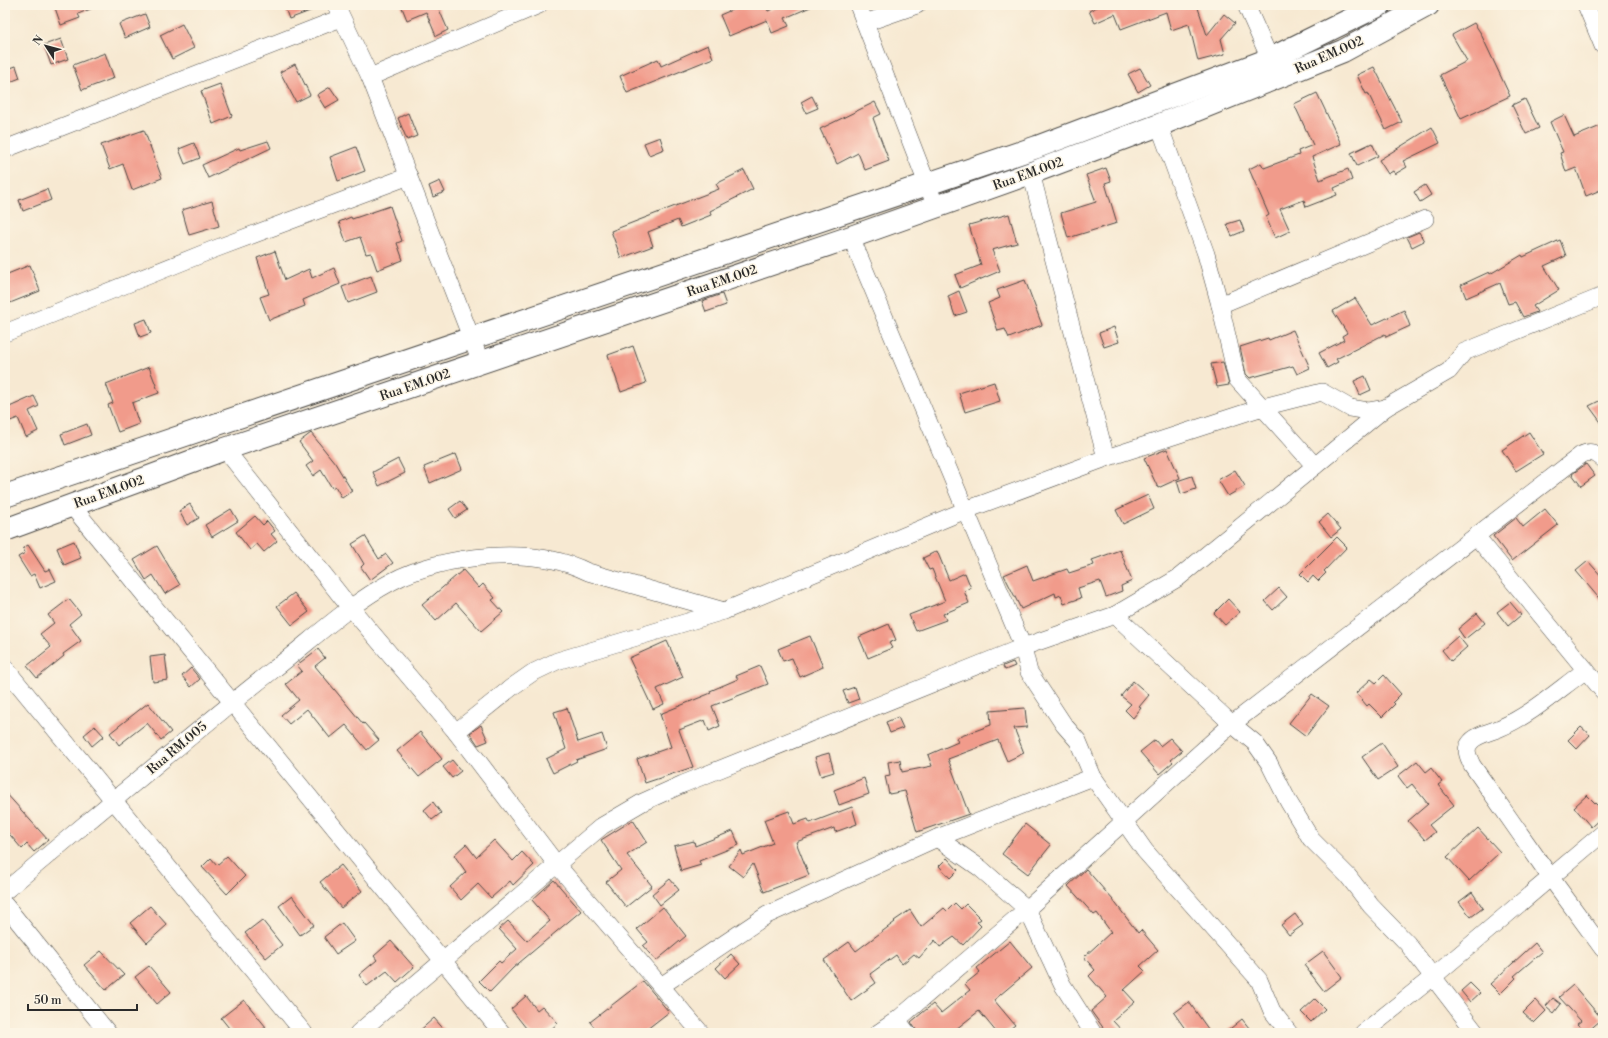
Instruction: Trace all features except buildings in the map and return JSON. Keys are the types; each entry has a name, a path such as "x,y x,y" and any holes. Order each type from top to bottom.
{"street":[{"path":"370,77 539,5"},
{"path":"858,5 936,207"},
{"path":"865,23 917,5"},
{"path":"1246,5 1270,59"},
{"name":"Rua EM.002","path":"5,496 1037,146 1270,59 1380,5"},
{"name":"Rua EM.002","path":"5,530 225,449 851,237 1031,173 1159,125 1343,51 1428,5"},
{"path":"1586,5 1603,46"},
{"path":"5,149 339,12 370,77 470,338 481,363"},
{"path":"1159,125 1197,228 1220,305 1237,379 1315,466"},
{"path":"1031,173 1106,458"},
{"path":"5,333 212,250 409,176"},
{"path":"1220,305 1425,219"},
{"path":"851,237 1023,647 1029,672 1064,725 1078,741 1093,777 1124,822 1145,851 1259,980 1272,1010 1289,1033"},
{"path":"358,1033 602,826 643,802 1023,647 1115,615 1178,578 1385,408 1449,371 1464,352 1603,296"},
{"path":"456,732 512,687 532,673 557,661 724,611 966,510 1106,458 1263,407 1322,392 1350,408 1368,411 1385,408"},
{"path":"225,449 352,609 456,732 557,865 701,1033"},
{"path":"878,1033 902,1026 1027,909 1232,724 1581,454 1586,452 1596,453 1603,459"},
{"path":"72,506 231,703 502,1033"},
{"path":"1476,536 1603,691"},
{"name":"Rua RM.005","path":"5,891 231,703 352,609 391,582 422,569 465,559 512,555 572,564 588,572 724,611"},
{"path":"1115,615 1232,724 1255,743 1311,839 1348,876 1371,906 1407,943 1476,1033"},
{"path":"5,668 304,1033"},
{"path":"1586,670 1536,707 1504,726 1472,740 1468,746 1467,756 1551,878 1603,949"},
{"path":"661,986 767,915 937,838 1093,777"},
{"path":"1363,1033 1433,977 1551,878 1603,832"},
{"path":"937,838 980,868 1027,909 1062,984 1094,1033"},
{"path":"5,906 108,1033"}]}
